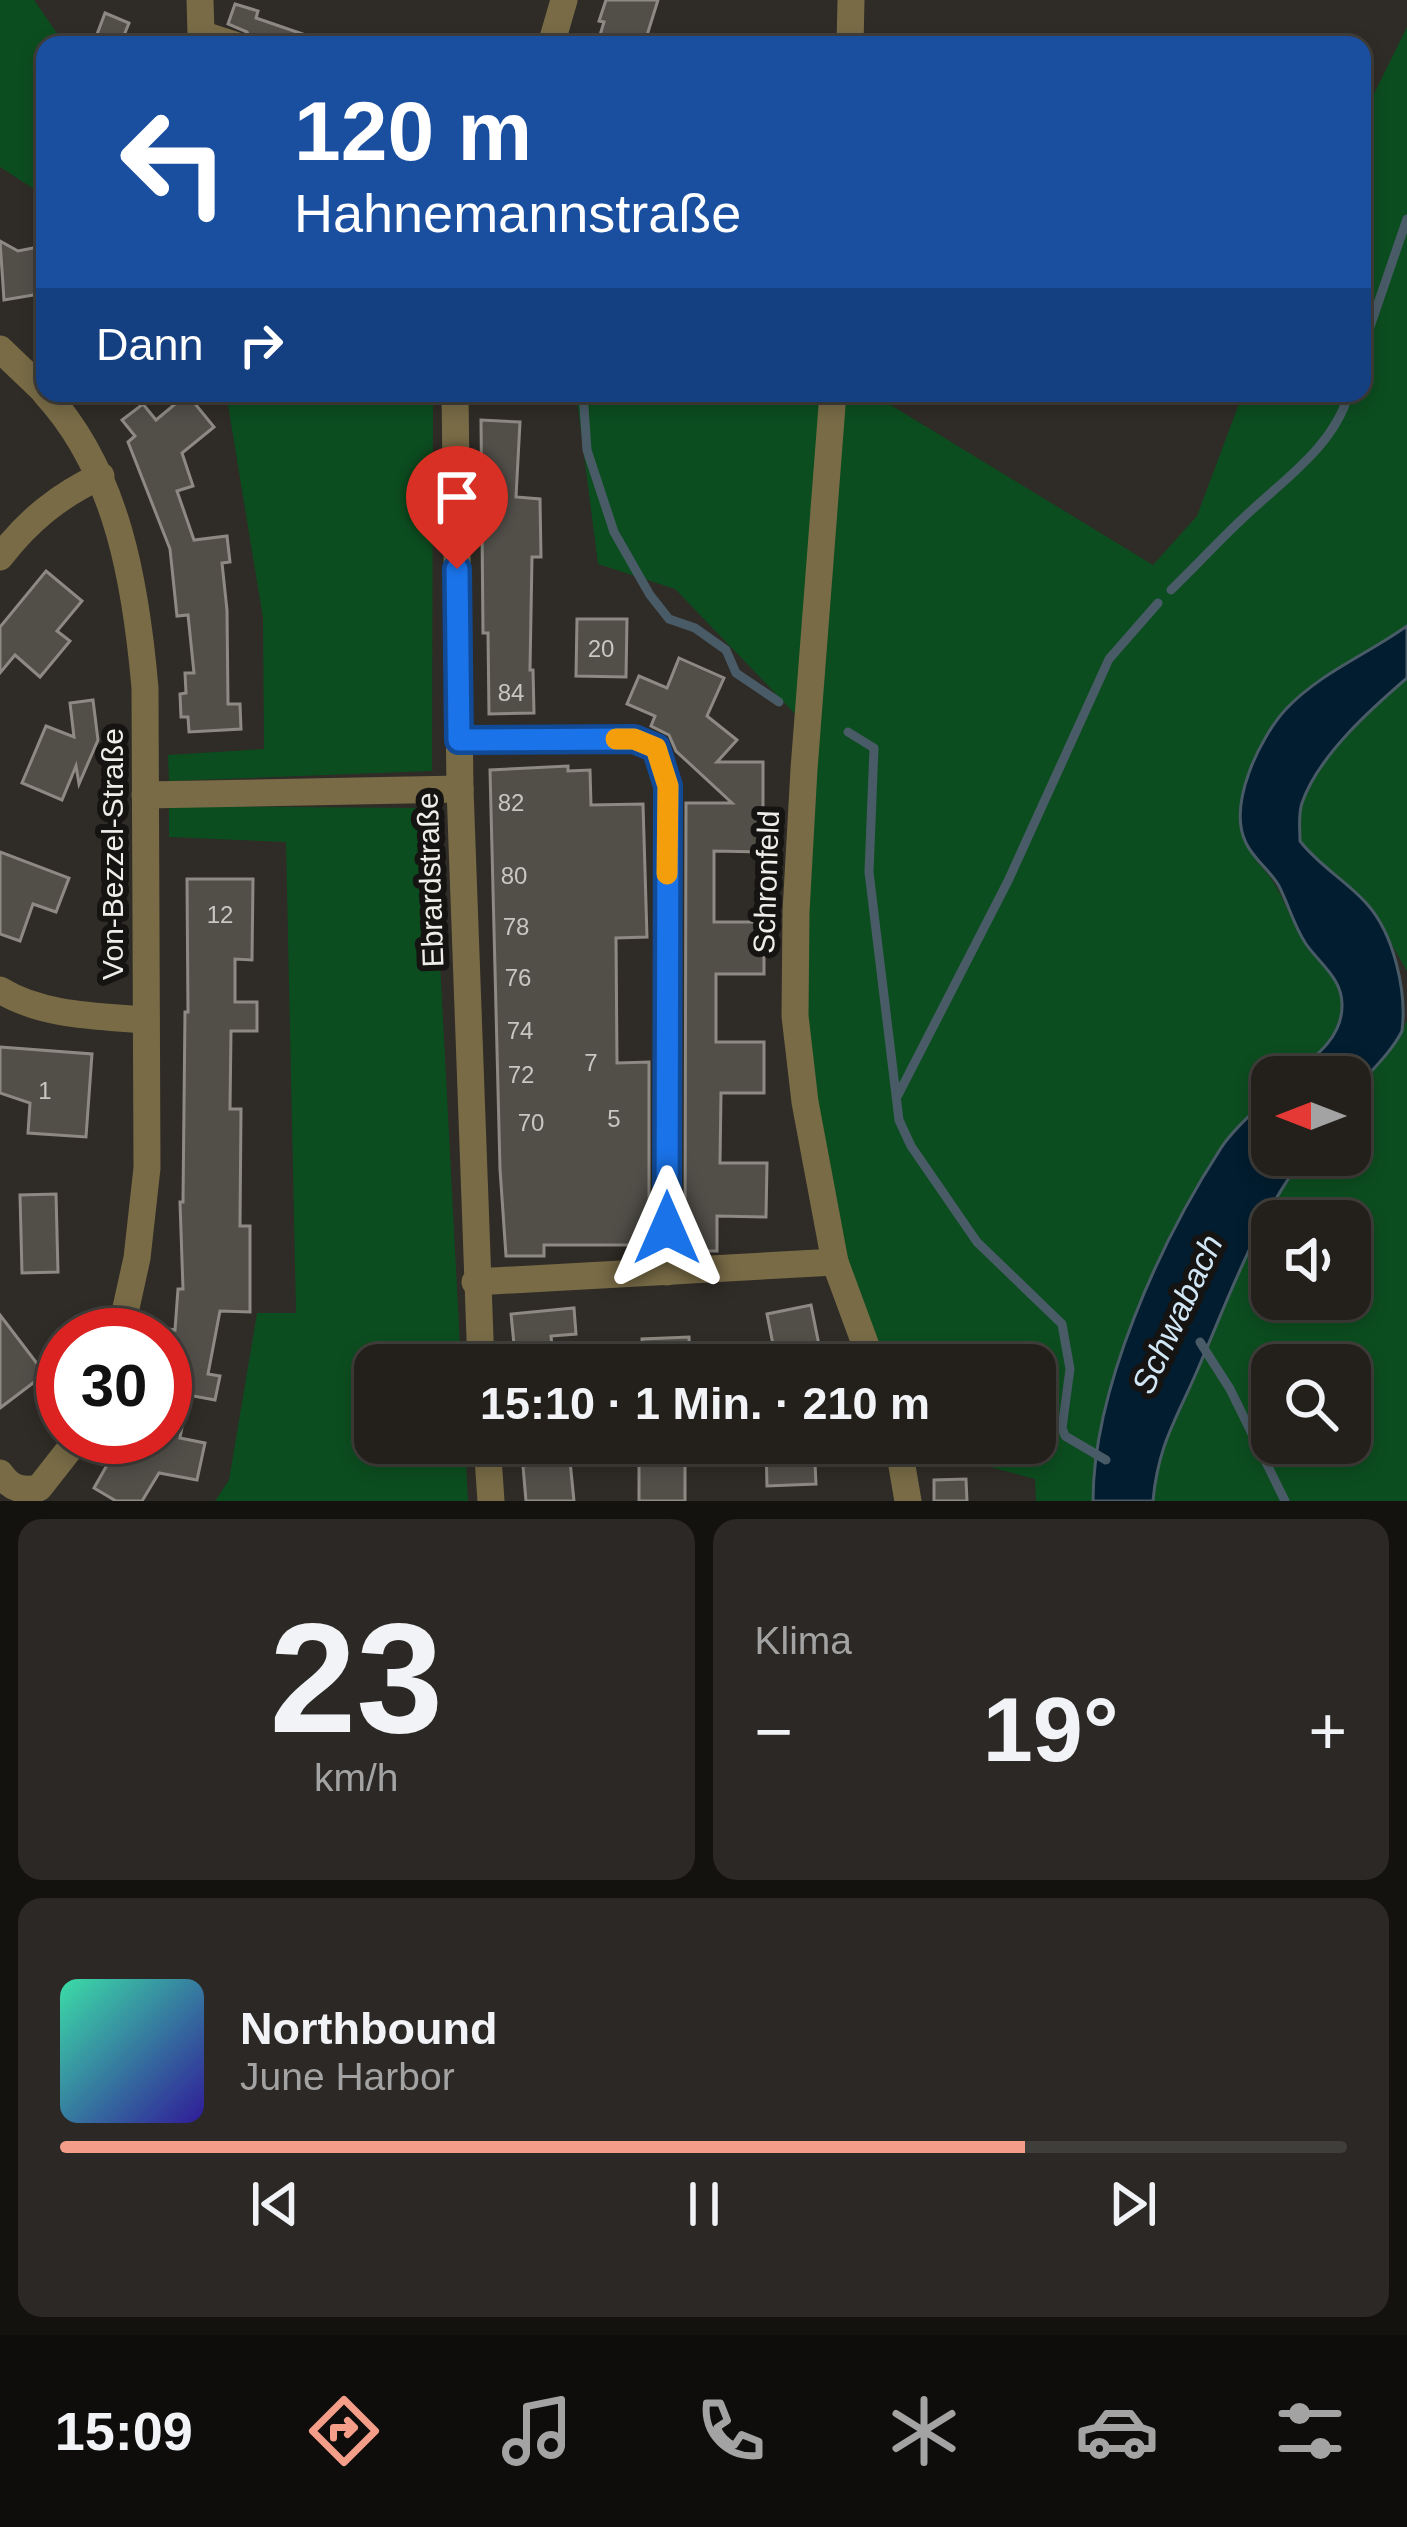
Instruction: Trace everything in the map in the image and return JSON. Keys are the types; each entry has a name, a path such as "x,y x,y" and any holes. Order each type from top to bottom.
{"street":[{"path":"200,0 202,34 208,36"},
{"path":"554,36 564,0"},
{"path":"850,36 851,0"},
{"name":"Von-Bezzel-Straße","path":"0,349 36,384"},
{"name":"Von-Bezzel-Straße","path":"53,402 101,476 140,633 147,1168 126,1308"},
{"name":"Ebrardstraße","path":"455,402 460,789 480,1344"},
{"name":"Schronfeld","path":"832,402 803,769 795,1016 835,1262 865,1344"},
{"path":"0,557 57,500 101,476"},
{"path":"459,740 634,739 656,748 668,786 667,1272"},
{"path":"145,795 460,789"},
{"path":"0,990 19,1002 82,1015 146,1020"},
{"path":"476,1282 835,1262"},
{"path":"11,1482 40,1488 58,1464"},
{"path":"488,1464 491,1501"},
{"path":"902,1464 908,1501"}],"green space":[{"path":"0,0 34,0 59,36 36,36 36,190 0,167"},
{"path":"1407,27 1407,626 1256,861 1276,887 1299,932 1336,980 1340,1016 1330,1039 1314,1056 1251,1056 1251,1115 1223,1144 1093,1474 1093,1501 1036,1501 1035,1479 979,1464 1056,1464 1056,1344 865,1344 835,1262 796,912 832,402 886,402 1153,565 1197,516 1240,402 1371,402 1371,100"},
{"path":"226,402 433,402 432,771 169,781 168,755 264,749 263,618"},
{"path":"577,402 820,402 799,718 675,589 598,564"},
{"path":"1407,678 1407,971 1370,907 1314,860 1300,841 1300,822 1301,807 1320,768 1362,719"},
{"path":"169,806 432,808 460,1344 354,1344 354,1464 466,1464 468,1501 215,1501 229,1480 257,1313 296,1313 286,842 169,837"},
{"path":"1407,1020 1407,1501 1153,1501 1169,1433 1251,1247 1251,1320 1371,1320 1371,1200 1276,1200 1291,1176 1371,1176 1371,1071"}],"water":[{"path":"1407,626 1407,678 1333,751 1310,785 1300,812 1300,841 1359,896 1376,916 1391,947 1400,982 1402,1031 1371,1072 1371,1056 1316,1056 1337,1028 1341,996 1335,980 1302,937 1276,881 1253,855 1241,827 1243,791 1266,736 1299,696"},
{"name":"Schwabach","path":"1251,1114 1251,1176 1291,1176 1276,1200 1251,1200 1251,1247 1169,1433 1153,1501 1093,1501 1104,1412 1134,1318 1175,1227 1238,1127"}],"building":[{"path":"606,0 658,0 647,36 600,36 604,22 599,21"},
{"path":"235,4 258,11 256,18 308,36 249,36 228,24"},
{"path":"105,13 129,23 124,36 96,36"},
{"path":"0,241 18,251 36,247 36,295 4,300"},
{"path":"177,402 194,402 214,427 182,453 193,486 177,491 194,540 227,536 230,562 222,563 228,704 240,704 241,729 189,732 188,717 181,717 185,673 194,673 188,615 177,616 170,549 128,442 135,436 122,420 143,404 156,420"},
{"path":"481,420 520,422 516,497 540,499 541,557 532,557 534,713 489,714 488,633 483,633"},
{"path":"46,571 82,601 57,631 70,641 40,677 15,655 0,673 0,627"},
{"path":"577,619 627,619 626,677 576,676"},
{"path":"679,658 724,678 707,716 737,740 717,762 763,762 763,852 714,851 714,922 764,922 764,974 716,974 716,1042 764,1042 764,1093 721,1093 720,1163 767,1163 766,1217 717,1216 717,1251 687,1251 685,1245 686,803 732,803 676,751 669,735 651,726 655,716 627,704 639,676 667,688"},
{"path":"93,700 98,740 79,784 76,766 62,800 22,783 46,726 74,737 70,703"},
{"path":"568,766 568,771 590,770 591,805 643,804 647,937 616,938 617,1063 649,1062 649,1245 544,1245 544,1256 506,1256 490,770"},
{"path":"0,852 69,878 56,912 33,904 20,941 0,934"},
{"path":"187,879 253,879 252,960 235,959 235,1002 257,1002 257,1031 231,1031 230,1109 241,1109 240,1226 250,1226 250,1312 220,1311 208,1374 220,1376 215,1400 192,1396 192,1308 177,1308 178,1289 183,1289 180,1202 188,1012"},
{"path":"0,1047 92,1054 86,1137 28,1133 30,1103 0,1093"},
{"path":"56,1194 58,1272 22,1273 20,1195"},
{"path":"811,1305 819,1344 773,1344 767,1314"},
{"path":"574,1308 576,1334 551,1336 552,1344 514,1344 511,1314"},
{"path":"0,1315 36,1362 36,1381 0,1408"},
{"path":"689,1337 689,1344 642,1344 642,1339"},
{"path":"192,1440 205,1443 197,1480 159,1473 142,1501 116,1501 94,1488 108,1464 192,1464"},
{"path":"570,1464 574,1501 526,1501 523,1466"},
{"path":"639,1464 685,1464 685,1501 639,1501"},
{"path":"766,1464 815,1464 816,1484 767,1486"},
{"path":"966,1479 967,1501 934,1501 934,1480"}],"waterway":[{"path":"1371,324 1407,219"},
{"path":"584,402 587,450 614,532 650,595 669,619 695,628 726,650 736,673 779,702"},
{"path":"1171,590 1310,457 1346,402"},
{"path":"898,1095 1008,881 1109,659 1158,603"},
{"path":"848,732 874,748 869,872 899,1120 911,1146 977,1242 1062,1324 1070,1369 1062,1428 1065,1436 1106,1460"},
{"name":"Schwabach","path":"1200,1342 1230,1389 1285,1501"}],"slow traffic":[{"path":"616,739 634,739 656,748 668,786 667,874"}],"route":[{"path":"457,569 459,740 634,739 656,748 668,786 667,1228"}]}
